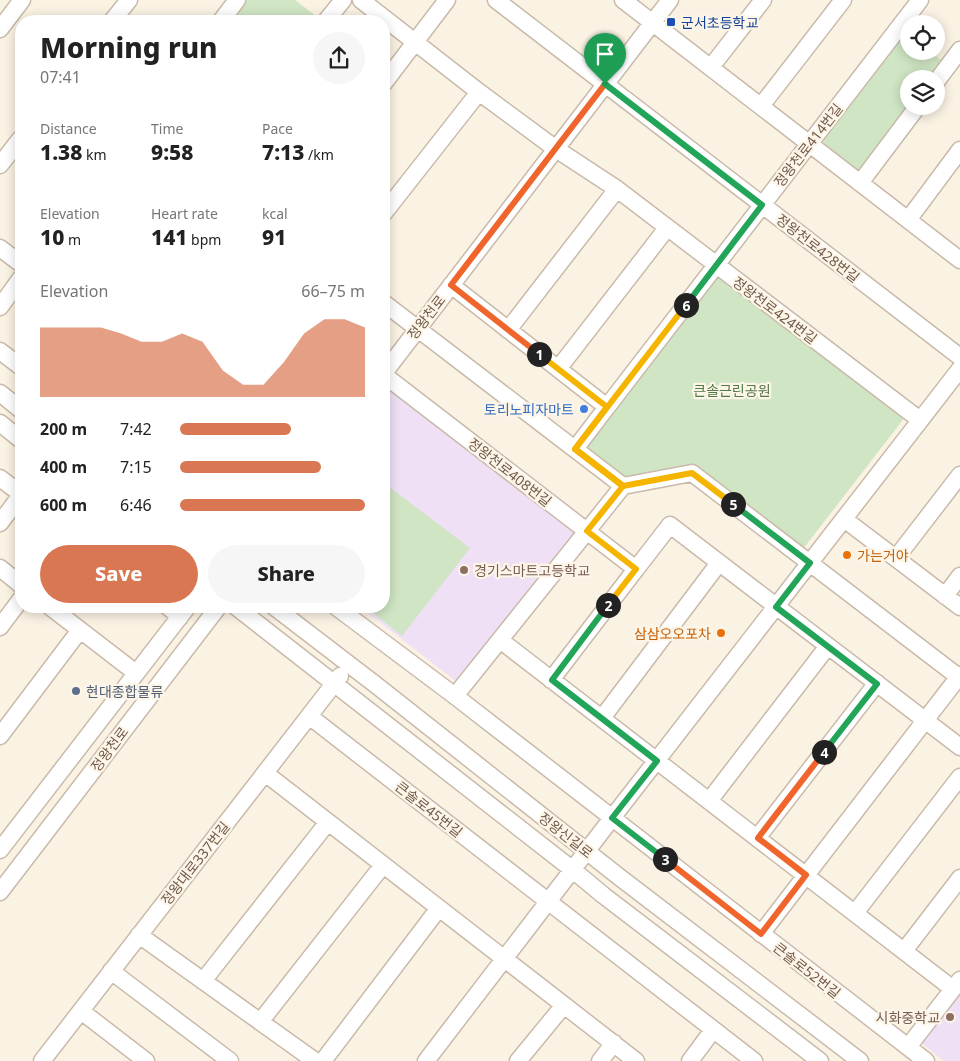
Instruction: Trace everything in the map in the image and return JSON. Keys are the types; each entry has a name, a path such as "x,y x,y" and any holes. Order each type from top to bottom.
{"street":[{"path":"0,29 22,0"},
{"path":"117,15 129,0"},
{"path":"226,15 237,0"},
{"path":"331,15 343,0"},
{"name":"정왕천로424번길","path":"361,0 380,15"},
{"path":"390,74 447,0"},
{"name":"정왕천로428번길","path":"496,0 960,357"},
{"path":"624,0 959,258"},
{"name":"정왕천로","path":"390,366 670,0"},
{"path":"711,67 763,0"},
{"path":"761,106 843,0"},
{"name":"정왕천로414번길","path":"575,449 920,0"},
{"name":"정왕천로424번길","path":"390,23 556,149 617,189 920,420"},
{"path":"945,70 960,50"},
{"path":"390,205 479,92"},
{"path":"860,183 911,115"},
{"path":"0,165 15,146"},
{"path":"908,220 960,150"},
{"path":"508,330 617,189"},
{"path":"558,369 667,228"},
{"path":"0,248 15,259"},
{"path":"451,285 607,407"},
{"path":"0,307 15,286"},
{"path":"390,307 623,486"},
{"path":"0,350 15,362"},
{"path":"426,1061 960,369"},
{"name":"정왕천로408번길","path":"390,379 636,569"},
{"path":"0,393 15,405"},
{"path":"0,423 15,435"},
{"path":"456,696 623,486 692,473 960,677 761,934"},
{"path":"896,558 960,475"},
{"path":"0,478 15,489"},
{"path":"0,522 15,502"},
{"path":"844,519 960,608"},
{"path":"552,680 670,525 960,747"},
{"path":"602,718 719,563"},
{"path":"0,568 15,580"},
{"path":"945,596 960,576"},
{"path":"0,627 15,607"},
{"path":"58,613 136,673"},
{"name":"정왕천로","path":"0,850 6,829 136,673 182,613"},
{"name":"정왕천로","path":"0,892 214,613"},
{"name":"정왕신길로","path":"243,613 603,895 820,1061"},
{"name":"정왕신길로","path":"282,613 587,852 860,1061"},
{"name":"큰솔로52번길","path":"344,613 456,696 926,1061"},
{"path":"0,736 80,630"},
{"path":"500,640 904,951 957,984 908,1047"},
{"path":"708,800 828,646"},
{"name":"정왕대로337번길","path":"42,1061 349,664"},
{"path":"758,838 877,684"},
{"name":"큰솔로45번길","path":"309,716 754,1061"},
{"path":"265,773 636,1061"},
{"path":"855,913 960,777"},
{"path":"203,981 328,822"},
{"path":"260,1022 383,865"},
{"path":"904,951 960,878"},
{"path":"323,1061 439,908"},
{"path":"139,935 315,1061"},
{"path":"111,972 230,1061"},
{"path":"518,1061 564,1005"},
{"path":"80,1011 143,1060"},
{"path":"690,1061 713,1030"},
{"path":"600,1061 614,1044"}],"shaded area":[{"name":"경기스마트고등학교","path":"390,391 574,533 457,682 368,613 390,613"},
{"name":"시화중학교","path":"960,991 960,1061 944,1061 920,1042"}],"green space":[{"path":"247,0 295,0 314,15 235,15"},
{"path":"900,36 900,60 941,60 945,63 940,70 900,70 900,115 902,115 860,173 819,141"},
{"name":"큰솔근린공원","path":"716,270 905,417 803,549 696,466 620,479 581,449"},
{"path":"390,488 470,548 402,636 373,613 390,613"}],"place":[{"name":"군서초등학교","path":"671,22"},
{"name":"토리노피자마트","path":"584,409"},
{"name":"가는거야","path":"847,555"},
{"name":"경기스마트고등학교","path":"464,570"},
{"name":"삼삼오오포차","path":"721,633"},
{"name":"현대종합물류","path":"76,691"},
{"name":"시화중학교","path":"950,1017"}],"route":[{"path":"605,84 451,285 607,407 575,449 623,486 587,531 636,569 552,680 657,761 612,818 761,934 806,875 758,838 877,684 776,607 810,563 692,473 623,486 575,449 762,205 605,84"}]}
